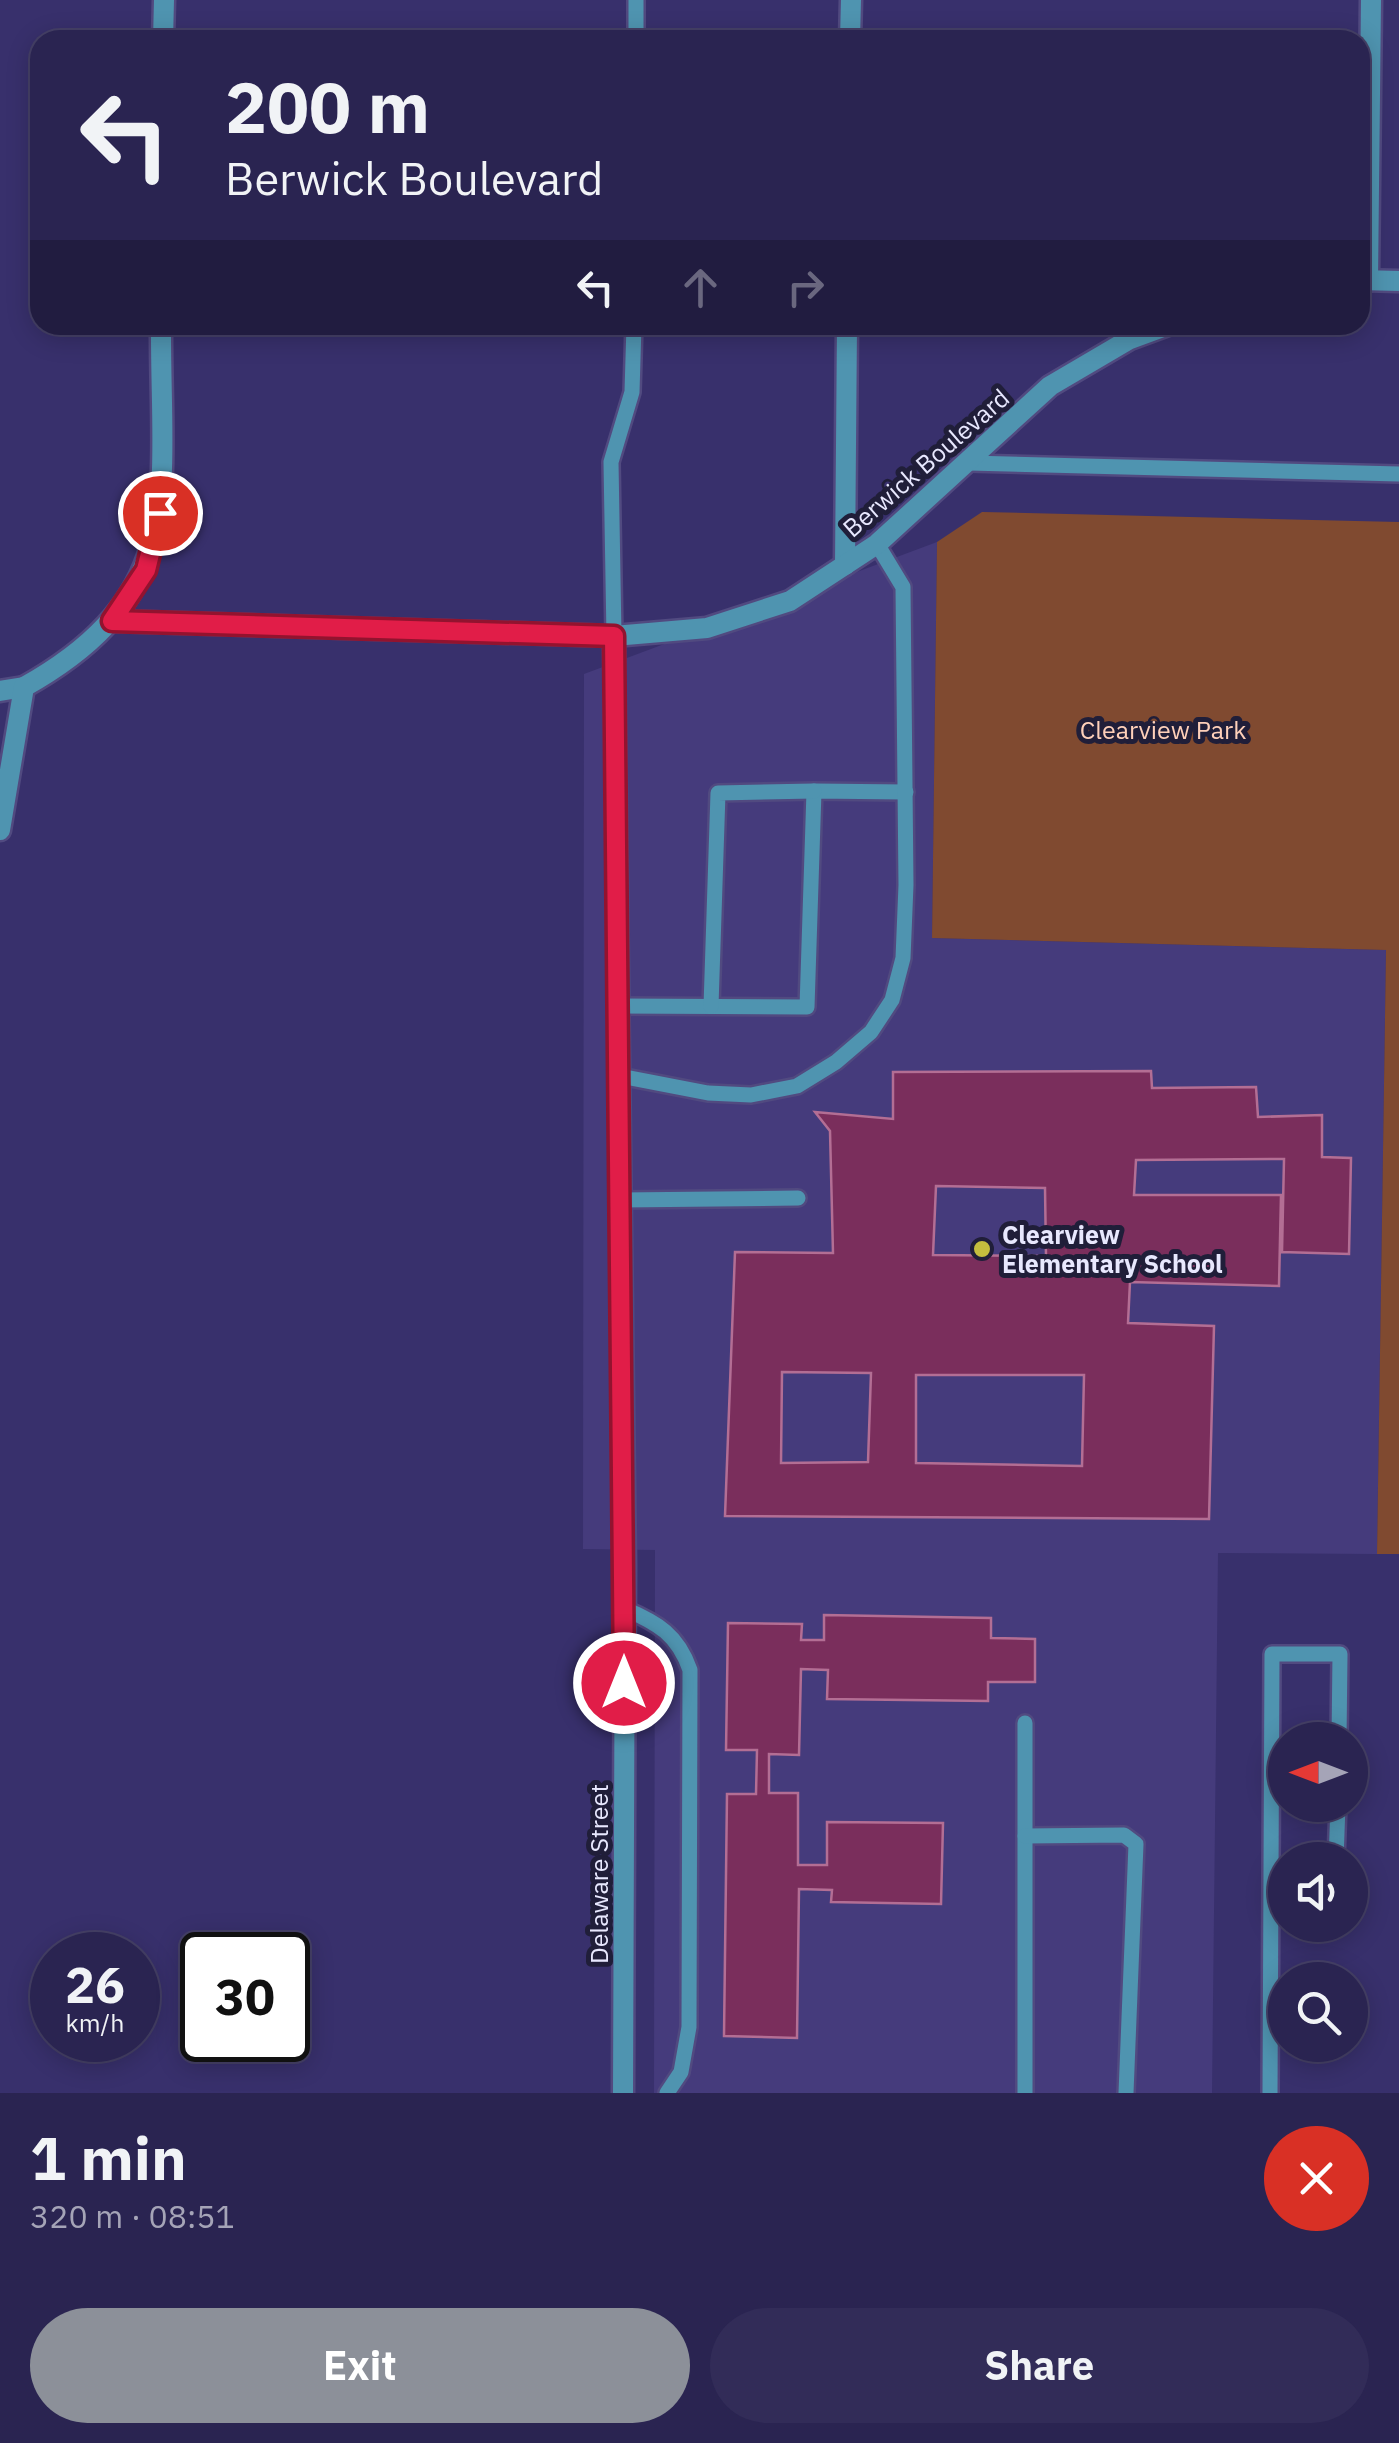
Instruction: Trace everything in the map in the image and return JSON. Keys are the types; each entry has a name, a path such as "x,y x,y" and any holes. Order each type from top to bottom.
{"street":[{"path":"163,30 164,0"},
{"path":"850,30 851,0"},
{"path":"1370,40 1371,0"},
{"path":"1370,280 1399,281"},
{"path":"0,691 24,687 74,658 112,621 146,570 160,513 162,335"},
{"path":"845,565 848,335"},
{"name":"Berwick Boulevard","path":"112,621 614,636 707,628 790,601 877,544 1050,386 1141,335"},
{"name":"Delaware Street","path":"614,636 625,1609 622,2093"},
{"path":"0,830 24,687"}],"lane":[{"path":"636,0 636,30"},
{"path":"614,636 611,462 632,392 634,335"},
{"path":"970,463 1399,474"},
{"path":"620,1076 708,1093 752,1095 797,1086 836,1062 871,1032 892,1000 903,958 903,587 877,544"},
{"path":"618,1006 807,1007 814,791"},
{"path":"712,1006 718,794 906,792"},
{"path":"621,1200 798,1198"},
{"path":"625,1609 661,1624 682,1647 690,1670 689,2027 681,2072 667,2093"},
{"path":"1274,1722 1272,1654 1340,1654 1339,1722"},
{"path":"1025,1723 1025,2093"},
{"path":"1026,1836 1124,1835 1136,1844 1126,2093"},
{"path":"1270,2093 1276,1942"}],"shaded area":[{"name":"Clearview Elementary School","path":"937,542 932,938 1386,950 1377,1554 1218,1553 1212,2093 654,2093 655,1550 583,1549 584,674"}],"green space":[{"name":"Clearview Park","path":"982,512 1399,522 1399,1554 1377,1554 1386,950 932,938 937,542"}],"building":[{"path":"1151,1071 1152,1088 1256,1087 1258,1117 1322,1115 1322,1157 1351,1158 1349,1254 1282,1252 1284,1159 1136,1160 1134,1195 1281,1195 1279,1286 1130,1282 1128,1323 1214,1326 1209,1519 725,1516 735,1252 833,1253 830,1131 815,1112 893,1119 893,1072","holes":["936,1186 1045,1188 1046,1256 933,1255","782,1372 871,1373 868,1462 781,1463","916,1375 1084,1375 1082,1466 916,1463"]},
{"path":"824,1615 991,1618 991,1638 1035,1639 1035,1682 988,1682 988,1701 827,1699 828,1670 801,1669 799,1755 769,1754 769,1793 798,1793 798,1865 827,1865 827,1822 943,1823 941,1904 831,1902 832,1890 799,1889 797,2038 724,2036 727,1794 756,1794 757,1750 726,1750 728,1623 802,1624 801,1640 824,1640"}],"place":[{"name":"Clearview Elementary School","path":"982,1249"}],"route":[{"path":"160,513 146,570 112,621 614,636 624,1683"}]}
